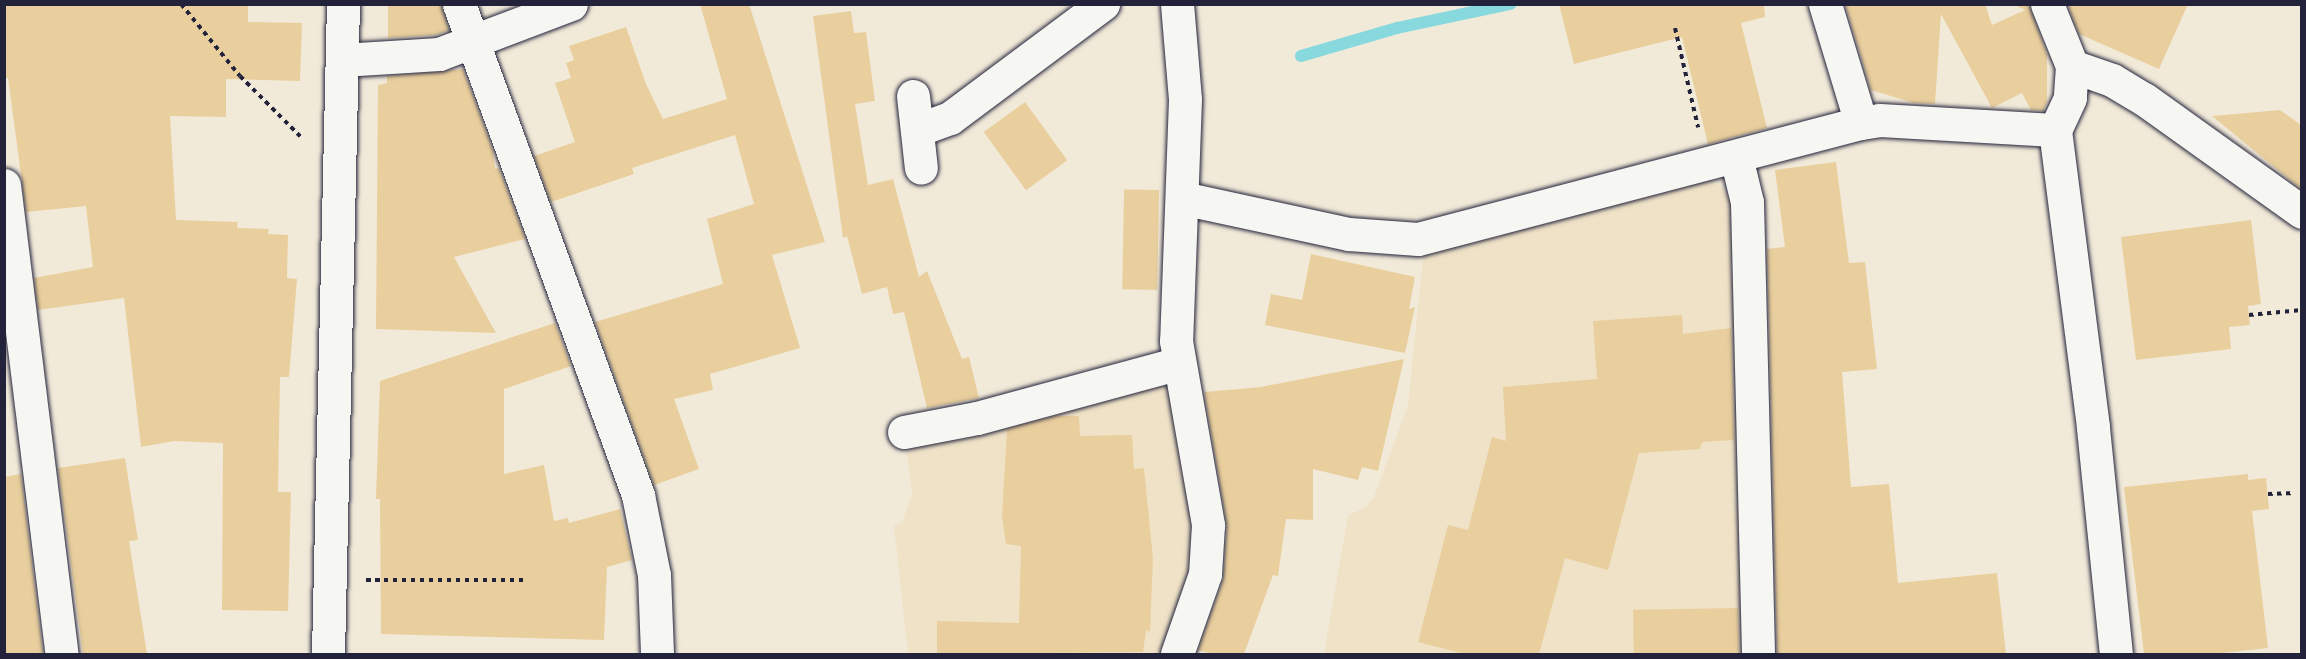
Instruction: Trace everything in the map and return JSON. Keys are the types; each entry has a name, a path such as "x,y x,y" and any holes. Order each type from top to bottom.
{"street":[{"path":"328,654 343,4"},
{"path":"459,4 476,43 638,495 654,575 657,654"},
{"path":"342,60 417,57 476,43 571,4"},
{"path":"917,130 950,118 1103,4"},
{"path":"1177,4 1185,99 1176,341 1208,525 1205,574 1177,654"},
{"path":"1825,4 1861,123"},
{"path":"2047,4 2072,66 2070,98 2055,130 2093,428 2116,654"},
{"path":"2072,66 2112,80 2144,99 2301,212"},
{"path":"913,96 921,168"},
{"path":"1182,198 1349,234 1418,239 1861,123 1889,120 2055,130"},
{"path":"1722,161 1747,202 1758,654"},
{"path":"4,185 62,654"},
{"path":"904,432 978,418 1179,363"}],"path":[{"path":"181,4 240,76 306,141"},
{"path":"1675,28 1722,161"},
{"path":"2249,315 2301,310"},
{"path":"2268,494 2292,493"},
{"path":"363,580 524,580"}],"shaded area":[{"path":"1706,175 1737,201 1745,654 1324,654 1348,515 1365,508 1374,497 1408,405 1424,249"},
{"path":"1159,380 1171,389 1194,505 1194,562 1162,654 908,654 894,526 902,522 912,494 906,446"}],"building":[{"path":"4,4 248,4 248,22 302,23 300,81 226,79 226,117 170,116 176,220 238,222 237,228 269,229 268,234 288,235 287,278 297,279 289,377 280,377 278,492 291,492 288,611 222,610 223,443 174,441 141,447 124,298 38,310 34,278 93,267 86,206 26,212 8,78 4,78"},
{"path":"388,4 441,4 449,30 435,35 388,38"},
{"path":"700,4 749,4 825,242 772,255 800,348 710,374 713,390 674,399 699,469 654,485 595,322 723,284 707,219 754,204 735,135 632,168 634,174 551,202 534,156 575,142 555,83 571,78 566,63 574,60 569,46 626,27 646,84 663,119 727,99"},
{"path":"1559,4 1764,4 1765,17 1741,23 1767,128 1708,144 1682,37 1574,64"},
{"path":"1845,4 1985,4 1992,25 2025,10 2013,4 2029,4 2047,55 2047,102 2043,111 2031,110 2022,93 1992,108 1941,14 1935,104 1914,103 1871,90"},
{"path":"2067,4 2188,4 2159,69 2079,34"},
{"path":"851,11 854,33 866,32 875,101 855,104 868,185 893,179 919,277 927,271 962,359 969,357 979,398 927,408 904,312 893,314 887,287 862,294 847,236 843,238 813,16"},
{"path":"463,69 493,151 495,169 499,168 525,239 454,257 496,333 376,329 378,85 387,83 387,76"},
{"path":"1025,102 1067,160 1026,190 984,132"},
{"path":"2280,110 2301,125 2301,189 2212,116"},
{"path":"1836,162 1849,263 1865,262 1877,369 1842,372 1851,487 1889,484 1898,583 1997,573 2006,654 1777,654 1767,249 1785,247 1775,170"},
{"path":"1124,189 1159,190 1157,290 1122,289"},
{"path":"2251,220 2261,304 2248,306 2250,325 2229,327 2231,349 2136,360 2121,237"},
{"path":"1311,254 1415,277 1409,309 1415,307 1405,353 1265,325 1271,294 1302,300"},
{"path":"1682,315 1683,334 1731,328 1734,440 1702,442 1700,449 1639,453 1608,570 1565,558 1539,654 1465,654 1418,642 1448,525 1468,530 1492,437 1506,441 1503,387 1597,379 1593,321"},
{"path":"555,323 571,366 504,389 504,474 544,465 554,521 568,518 569,523 620,509 632,560 607,567 604,640 381,634 380,499 376,499 380,381"},
{"path":"1404,359 1378,471 1362,467 1358,480 1313,469 1313,520 1286,519 1278,576 1273,575 1244,654 1212,654 1198,650 1223,580 1227,526 1204,392 1261,387"},
{"path":"1055,416 1079,416 1080,436 1132,435 1134,469 1144,468 1153,559 1150,632 1146,630 1143,652 937,654 937,621 1019,623 1021,546 1006,544 1002,516 1007,429"},
{"path":"125,458 138,540 129,541 147,654 83,654 58,468"},
{"path":"21,474 43,654 4,654 4,477"},
{"path":"2248,474 2248,480 2266,478 2269,509 2252,511 2268,648 2213,654 2144,654 2124,487"},
{"path":"1738,608 1739,654 1634,654 1633,610"}],"waterway":[{"path":"1301,56 1397,28 1510,4"}]}
